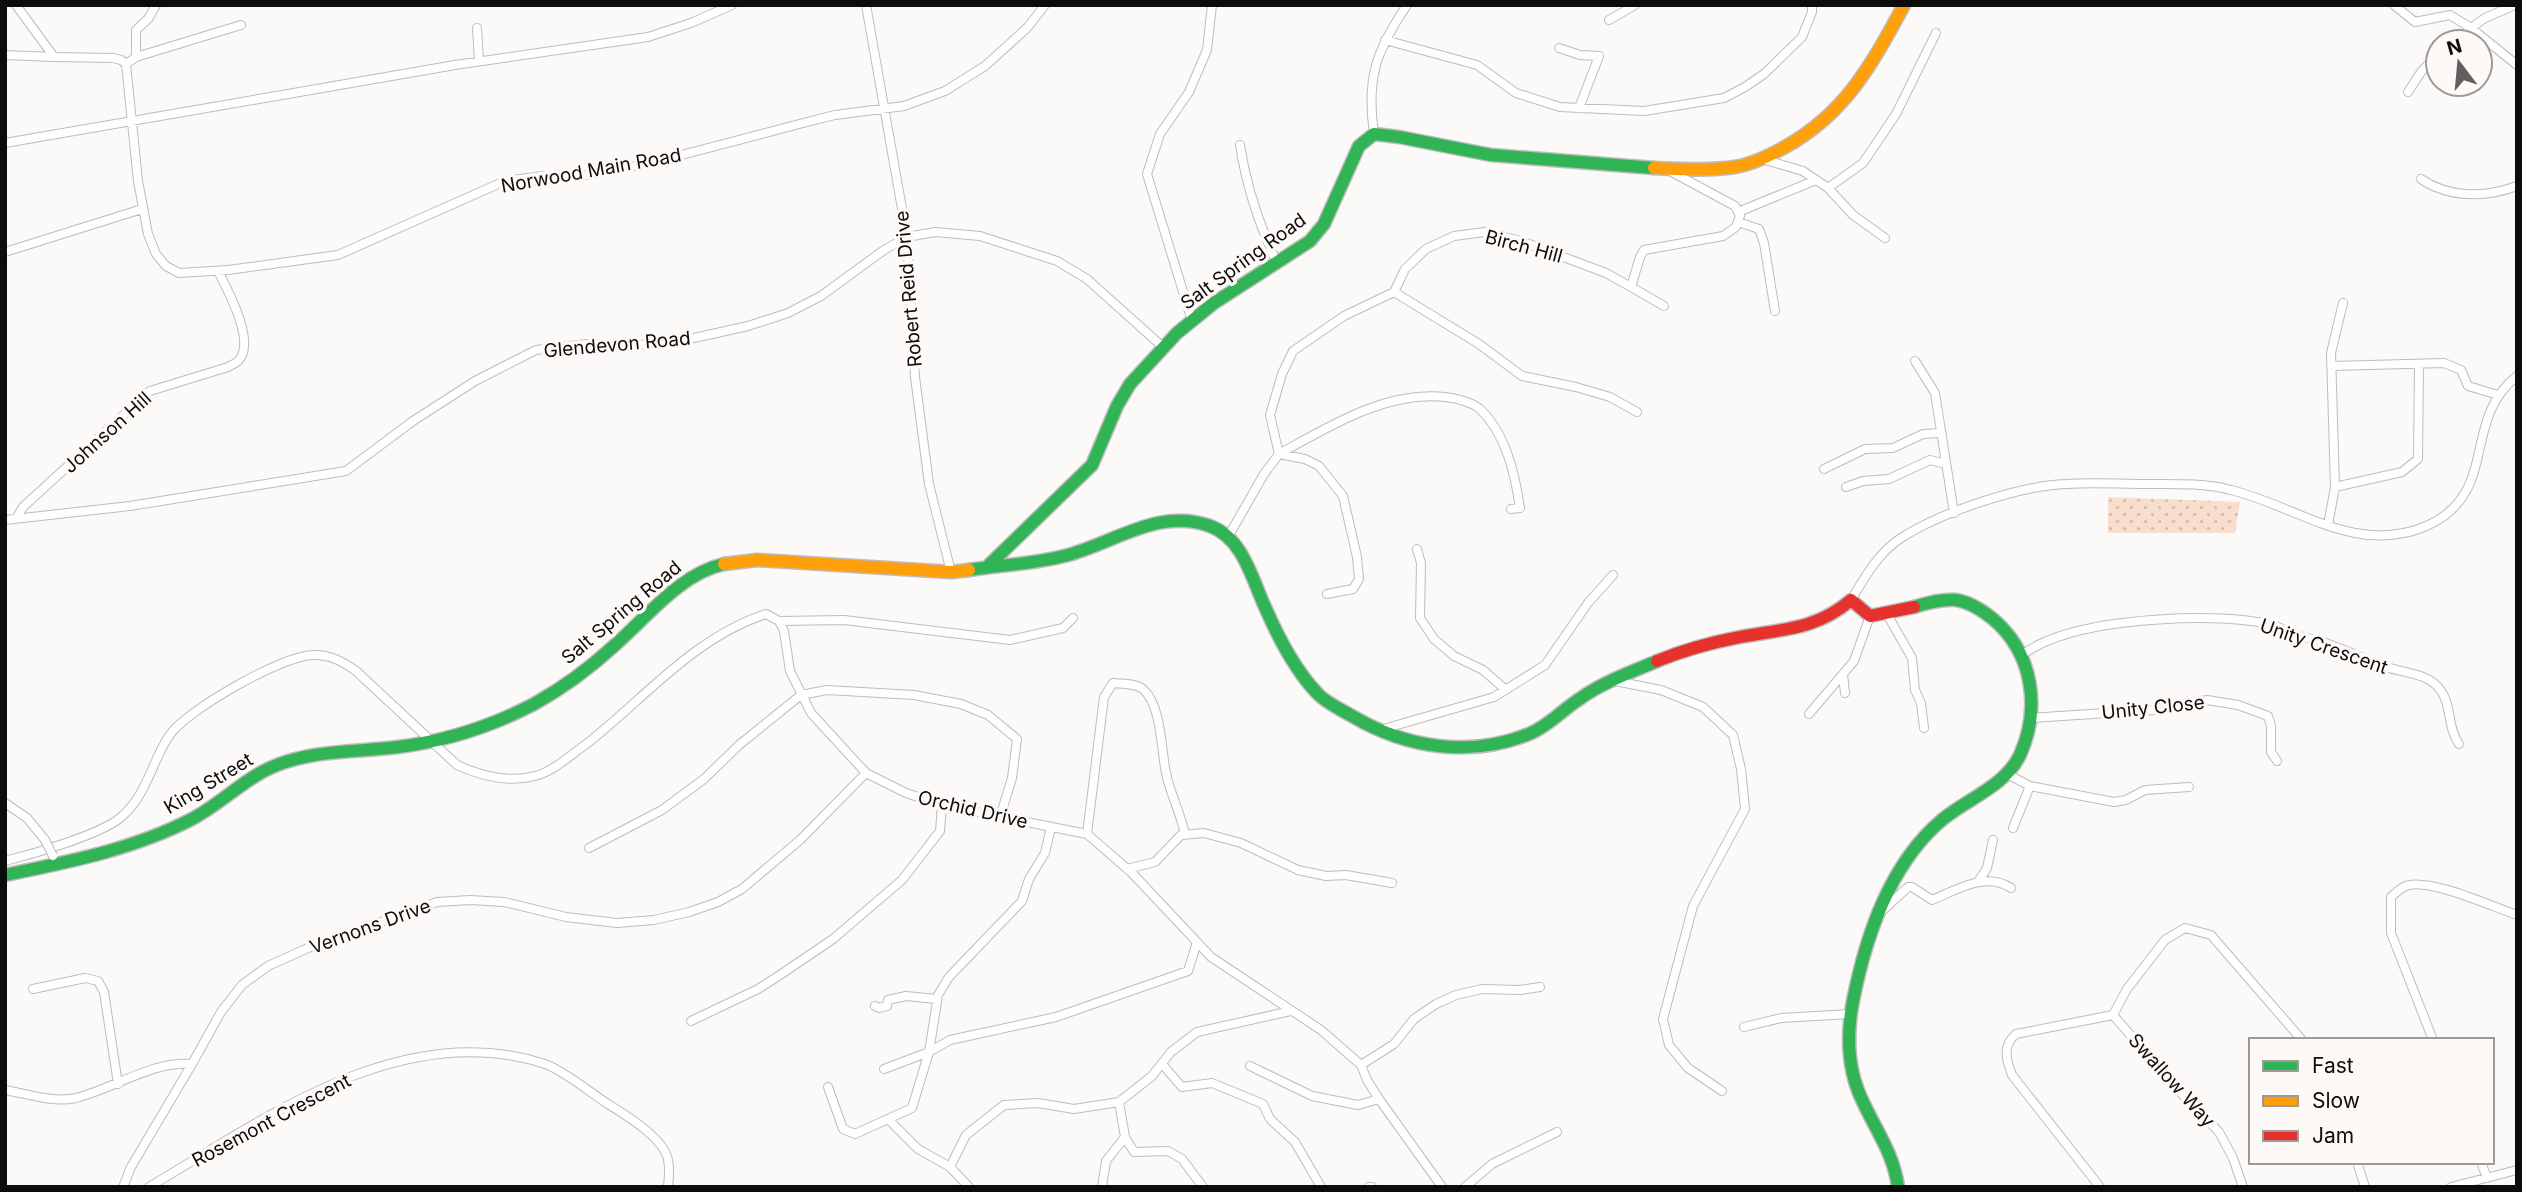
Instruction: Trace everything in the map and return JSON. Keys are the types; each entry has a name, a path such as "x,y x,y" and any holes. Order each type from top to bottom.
{"street":[{"path":"16,5 54,57"},
{"path":"135,57 136,30 148,19 156,5"},
{"path":"5,143 478,61 648,37 691,23 732,5"},
{"name":"Robert Reid Drive","path":"866,5 907,237 915,377 928,471 951,572"},
{"name":"Norwood Main Road","path":"126,64 131,97 130,123 142,209 156,254 166,267 179,273 218,271 338,255 505,181 543,176 587,175 651,163 807,122 885,107 904,106 945,92 985,66 1027,28 1045,5"},
{"path":"1192,321 1147,174 1160,134 1189,92 1207,50 1212,5"},
{"path":"1407,5 1385,40 1372,75 1370,107 1374,134 1393,135 1444,148 1518,160 1663,168 1730,168 1762,159 1800,140 1826,120 1853,93 1874,62 1904,5"},
{"path":"1609,20 1635,5"},
{"path":"1385,40 1477,65 1516,93 1560,107 1644,111 1724,98 1764,74 1802,37 1812,5"},
{"path":"2393,5 2415,22 2450,15 2471,28 2485,18 2515,5"},
{"path":"5,55 113,58 126,64 135,57 241,25"},
{"path":"477,28 478,61"},
{"path":"1828,188 1863,163 1896,114 1936,33"},
{"path":"2494,46 2517,65"},
{"path":"1559,48 1580,55 1599,56 1579,108"},
{"path":"2408,92 2424,69"},
{"name":"Salt Spring Road","path":"433,742 491,722 561,688 683,583 716,565 757,560 951,572 989,565 1024,528 1082,478 1092,465 1117,406 1130,384 1150,361 1192,321 1276,261 1310,242 1324,225 1359,146 1374,134"},
{"path":"1240,145 1260,225 1276,261"},
{"path":"1762,159 1803,171 1828,188 1853,215 1885,238"},
{"path":"1631,288 1644,250 1723,236 1737,227 1735,206 1663,168"},
{"path":"2421,179 2435,189 2450,193 2494,192 2517,186"},
{"path":"1738,217 1816,180"},
{"path":"5,253 142,209"},
{"path":"1738,217 1759,229 1764,243 1775,311"},
{"name":"Glendevon Road","path":"5,520 130,506 346,471 413,421 475,381 536,350 587,344 651,345 748,326 788,313 821,296 884,250 907,237 935,232 980,236 1057,261 1087,279 1164,348"},
{"name":"Birch Hill","path":"1394,292 1405,269 1426,249 1454,236 1485,232 1521,241 1578,261 1606,273 1664,306"},
{"name":"Johnson Hill","path":"17,517 23,507 150,391 228,367 239,360 244,349 237,310 218,271"},
{"path":"1279,454 1270,415 1282,374 1293,351 1344,316 1394,292 1479,344 1521,376 1611,397 1637,412"},
{"path":"2328,526 2335,487 2331,353 2343,303"},
{"path":"1915,360 1935,393 1954,513"},
{"path":"2331,366 2444,363 2461,370 2468,386 2497,395"},
{"path":"2335,487 2402,472 2418,459 2419,365"},
{"path":"989,565 1062,557 1099,545 1141,526 1174,519 1211,526 1228,537 1240,551 1289,656 1317,693 1356,720 1394,737 1423,744 1486,747 1510,742 1535,732 1581,697 1644,666 1728,639 1794,631 1839,612 1851,600 1872,566 1899,539 1954,513 1999,497 2064,484 2172,484 2229,489 2271,502 2328,526 2374,537 2401,534 2446,516 2460,501 2472,484 2485,423 2497,395 2517,376"},
{"path":"1228,537 1264,474 1279,454 1321,430 1389,400 1430,396 1456,398 1479,408 1499,436 1515,475 1520,508 1511,509"},
{"path":"1824,469 1865,449 1893,448 1923,434 1941,433"},
{"path":"1279,454 1305,459 1319,466 1343,496 1357,557 1359,579 1353,589 1327,594"},
{"path":"1846,487 1863,481 1889,479 1930,460 1946,464"},
{"path":"1417,549 1421,563 1420,618 1434,639 1454,656 1483,670 1506,690"},
{"path":"1380,730 1494,698 1545,665 1588,603 1613,575"},
{"path":"1851,600 1870,616 1888,616 1955,600 1976,607 2007,630 2023,654 2031,694 2026,738 2018,758 2007,774 1927,834 1893,881 1877,916 1861,965 1847,1032 1850,1072 1863,1104 1883,1137 1897,1169 1898,1187"},
{"path":"5,861 94,832 118,819 136,802 169,736 181,722 226,691 292,659 317,655 342,661 457,765 490,777 507,779 532,777 548,772 721,633 741,622 766,614 779,621 844,620 1010,640 1063,628 1073,618"},
{"path":"1810,714 1854,661 1870,616"},
{"path":"1888,616 1912,658 1915,690 1924,728"},
{"name":"Unity Crescent","path":"2023,654 2047,641 2085,629 2121,624 2208,618 2277,626 2395,671 2419,676 2435,683 2446,697 2453,735 2459,744"},
{"name":"Orchid Drive","path":"779,621 785,631 790,671 811,713 866,773 906,793 942,805 1087,834"},
{"path":"1843,674 1845,693"},
{"path":"1615,681 1661,690 1703,708 1733,735 1741,769 1745,809 1693,906 1662,1018 1669,1045 1688,1068 1722,1091"},
{"path":"1185,835 1181,814 1166,774 1163,741 1151,699 1143,689 1135,685 1113,683 1104,697 1087,834 1127,869 1211,957 1321,1030 1361,1065 1379,1100 1442,1187"},
{"path":"589,848 662,810 704,779 801,695 827,690 914,695 961,704 988,715 1017,739 1012,779 1000,817"},
{"name":"Unity Close","path":"2030,718 2154,710 2207,700 2238,705 2268,716 2272,726 2271,752 2277,761"},
{"name":"King Street","path":"5,875 177,826 197,817 256,775 280,764 433,742"},
{"name":"Vernons Drive","path":"123,1187 131,1167 221,1012 242,985 268,967 308,948 437,902 504,902 566,917 617,923 654,920 718,902 742,889 800,840 866,773"},
{"path":"2007,774 2030,786 2114,802 2126,800 2145,790 2189,787"},
{"path":"2013,828 2030,786"},
{"path":"5,803 27,818 57,860"},
{"path":"691,1021 758,989 789,969 833,939 902,880 940,831 942,805"},
{"path":"828,1087 843,1129 855,1134 912,1108 929,1052 937,999 949,977 1022,901 1029,879 1045,853 1051,827"},
{"path":"1127,869 1154,862 1181,835 1204,833 1241,843 1298,870 1326,876 1346,875 1392,883"},
{"path":"1978,882 1987,867 1993,840"},
{"path":"1877,916 1908,887 1932,900 1948,891 1978,882 1999,881 2011,888"},
{"path":"2432,1038 2391,933 2390,897 2406,885 2422,885 2458,894 2517,915"},
{"path":"2100,1187 2012,1074 2005,1053 2008,1041 2016,1034 2113,1015 2127,989 2165,940 2185,928 2211,935 2300,1038"},
{"path":"884,1069 929,1052 950,1040 1056,1017 1188,971 1197,942"},
{"path":"33,989 85,978 98,981 104,992 118,1084"},
{"path":"1361,1065 1394,1044 1413,1019 1455,995 1482,989 1520,990 1540,987"},
{"path":"875,1006 887,1006 888,1000 906,996 937,999"},
{"path":"950,1167 966,1135 1004,1105 1038,1103 1074,1109 1119,1102 1152,1076 1171,1052 1197,1032 1291,1011"},
{"path":"1744,1027 1781,1018 1850,1014"},
{"name":"Swallow Way","path":"2113,1015 2219,1132 2233,1158 2243,1187"},
{"name":"Rosemont Crescent","path":"149,1187 262,1120 352,1076 418,1056 484,1051 547,1065 658,1140 669,1161 668,1187"},
{"path":"5,1090 58,1100 75,1098 168,1065 192,1064"},
{"path":"1162,1064 1182,1087 1212,1083 1263,1104 1270,1119 1295,1142 1321,1187"},
{"path":"1250,1066 1312,1096 1358,1105 1379,1100"},
{"path":"1119,1102 1125,1137 1134,1152 1168,1151 1182,1159 1203,1187"},
{"path":"888,1119 918,1149 950,1167 969,1187"},
{"path":"1465,1187 1492,1164 1557,1132"},
{"path":"1102,1187 1106,1161 1125,1137"},
{"path":"2358,1164 2365,1187"},
{"path":"2482,1164 2487,1178"},
{"path":"2451,1187 2517,1170"}],"shaded area":[{"path":"2108,497 2240,502 2235,533 2108,533"}],"traffic: fast":[{"path":"989,565 1092,465 1117,406 1130,384 1177,333 1214,303 1310,241 1324,224 1359,146 1374,134 1491,155 1654,168"},
{"path":"969,570 1053,559 1154,524 1191,521 1210,526 1231,540 1245,560 1287,652 1321,697 1333,706 1394,736 1439,746 1484,746 1529,734 1599,687 1657,661"},
{"path":"5,875 77,859 147,839 192,819 255,776 291,760 321,754 416,744 451,737 502,719 534,704 566,684 606,653 679,586 708,569 724,564"},
{"path":"1898,1187 1889,1154 1858,1092 1851,1066 1851,1014 1858,976 1883,902 1908,857 1943,819 1986,791 2013,766 2027,737 2031,700 2025,665 2007,633 1993,619 1981,610 1956,600 1914,607"}],"traffic: slow":[{"path":"1654,168 1705,169 1742,166 1773,154 1806,134 1825,119 1855,85 1904,5"},
{"path":"724,564 757,560 951,572 969,570"}],"traffic: jam":[{"path":"1657,661 1715,642 1810,623 1824,618 1851,600 1870,616 1914,607"}]}
